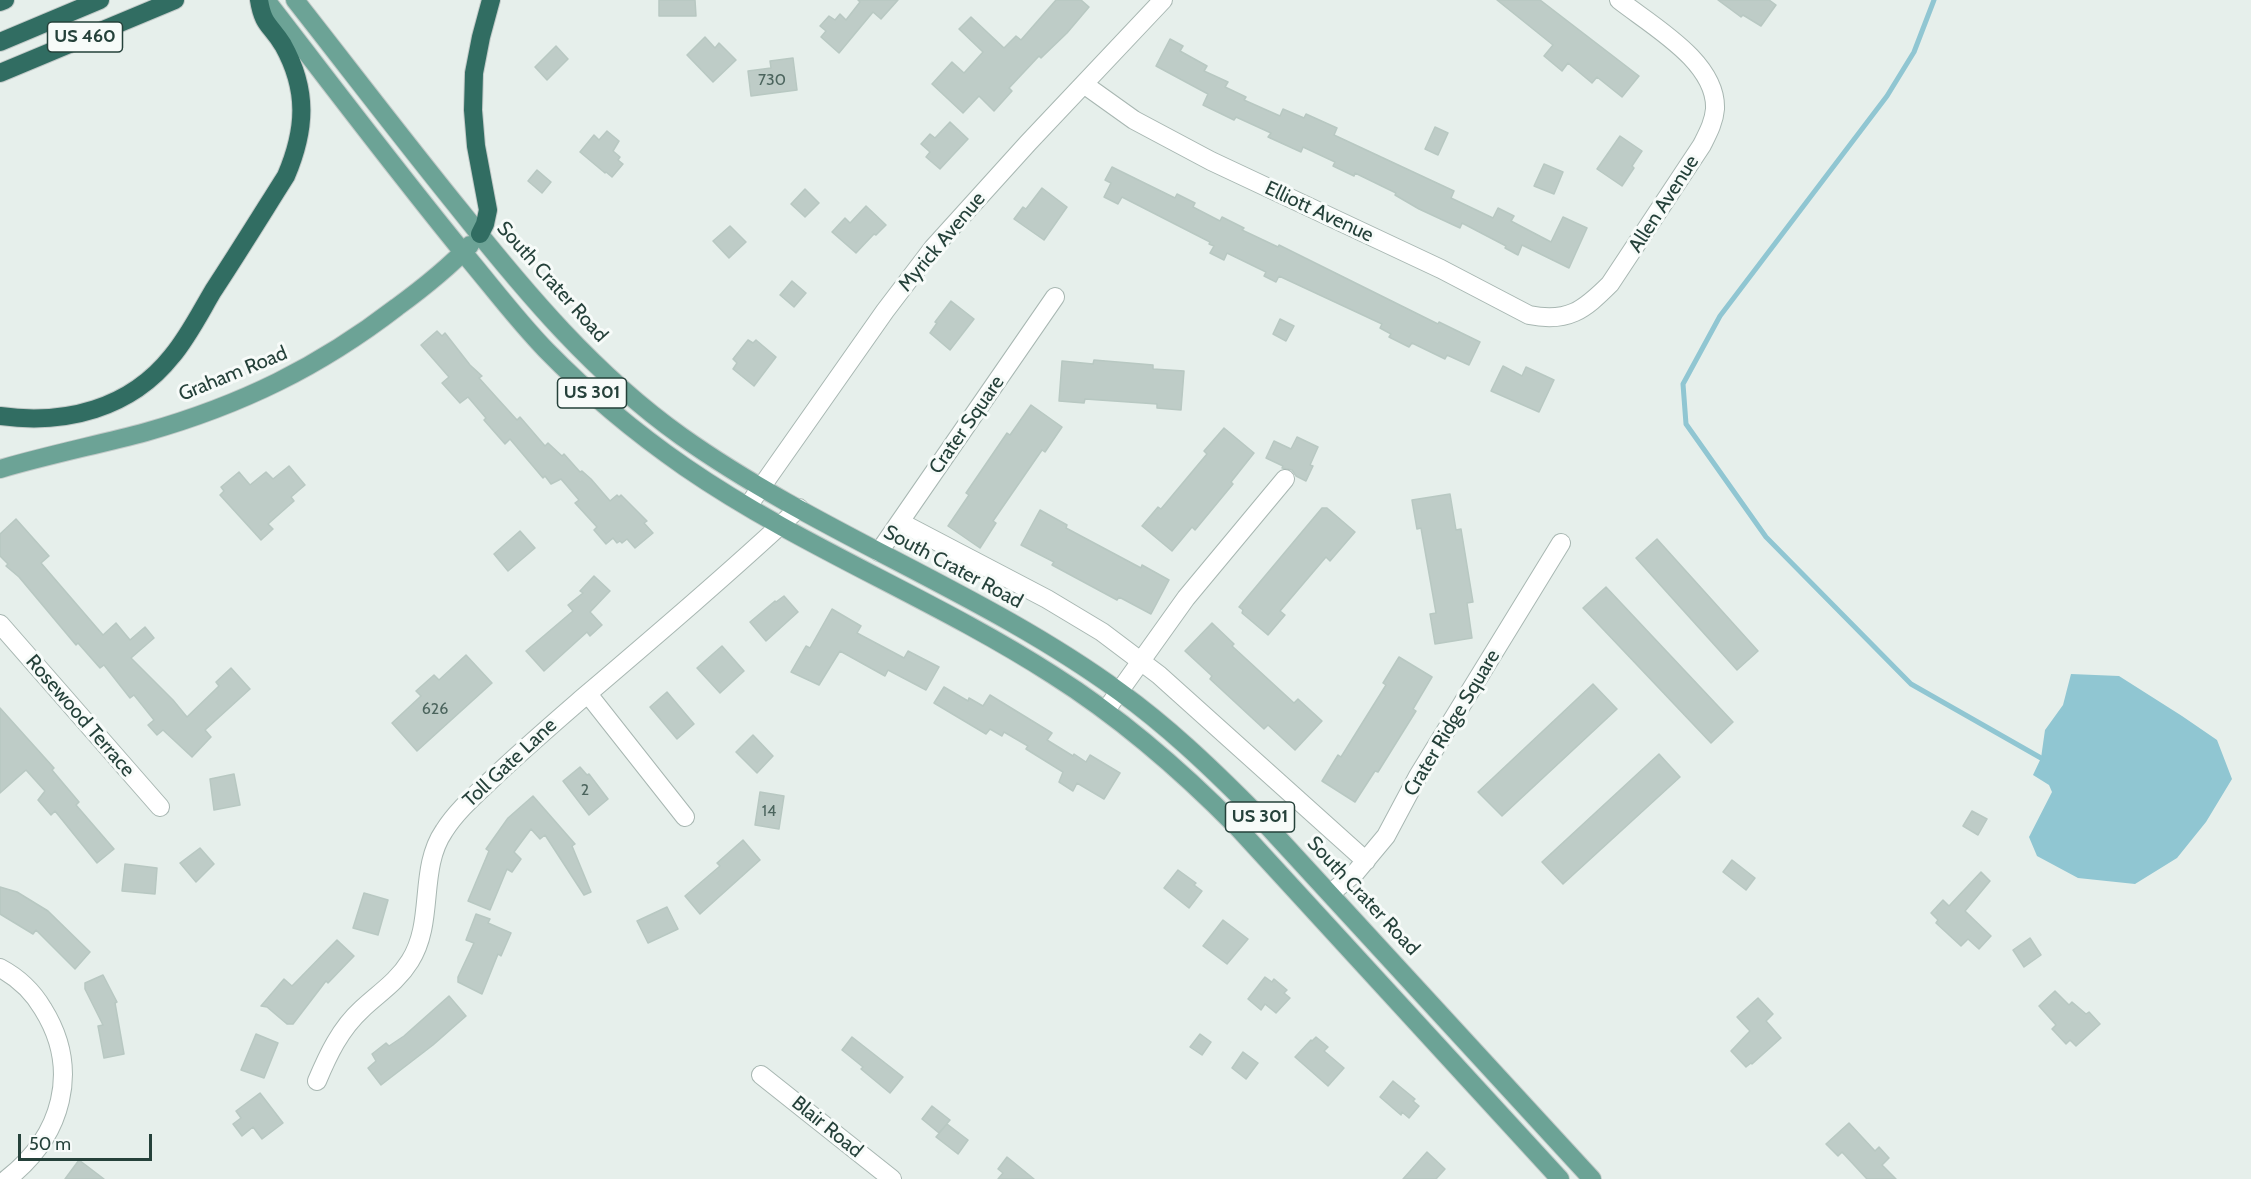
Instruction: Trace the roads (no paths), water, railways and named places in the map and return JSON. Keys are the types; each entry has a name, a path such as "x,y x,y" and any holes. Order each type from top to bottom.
{"highway":[{"path":"0,2 4,0"},
{"path":"0,42 100,0"},
{"path":"0,416 51,419 78,415 99,409 123,398 144,384 173,355 286,176 295,155 301,131 301,93 295,71 282,43 262,17 259,0"},
{"path":"480,234 488,210 476,146 473,110 474,73 491,0"},
{"name":"US 460","path":"0,73 172,1"}],"main road":[{"name":"US 301","path":"266,0 463,252 526,328 582,384 660,449 687,468 780,525 960,621 1052,674 1106,710 1162,754 1221,810 1560,1179"},
{"name":"South Crater Road","path":"295,0 550,320 584,354 635,400 689,441 799,508 1015,626 1119,691 1159,722 1208,765 1331,894 1592,1179"},
{"name":"Graham Road","path":"0,469 147,431 229,405 266,389 313,365 366,332 412,296 463,252 480,234"}],"street":[{"name":"Myrick Avenue","path":"748,506 885,311 933,248 1163,0"},
{"name":"Allen Avenue","path":"1561,317 1577,312 1590,304 1610,284 1702,145 1715,112 1710,81 1698,65 1682,49 1619,0"},
{"name":"Elliott Avenue","path":"1085,85 1134,120 1211,160 1441,269 1529,315 1545,318 1561,317"},
{"name":"Crater Square","path":"879,552 1055,297"},
{"path":"1106,710 1186,598 1284,479"},
{"name":"Toll Gate Lane","path":"317,1081 332,1047 345,1027 361,1009 399,977 411,959 420,939 427,908 434,853 442,834 456,813 524,748 711,589 799,508"},
{"path":"900,522 1047,599 1102,632 1141,661 1366,861"},
{"name":"Crater Ridge Square","path":"1331,894 1366,861 1386,836 1418,776 1561,543"},
{"name":"Rosewood Terrace","path":"0,624 160,807"},
{"path":"588,694 686,817"},
{"path":"0,968 23,984 38,1001 59,1042 63,1065 62,1089 57,1112 48,1133 39,1149 23,1167 7,1179"},
{"name":"Blair Road","path":"761,1075 892,1179"}],"water":[{"path":"2071,674 2119,676 2182,716 2217,740 2232,779 2206,822 2177,858 2135,884 2078,878 2037,856 2029,837 2052,792 2049,785 2033,775 2041,758 2045,730 2063,705"}],"waterway":[{"path":"1934,0 1914,52 1887,96 1720,316 1683,384 1686,424 1766,537 1911,684 2041,758"}]}
